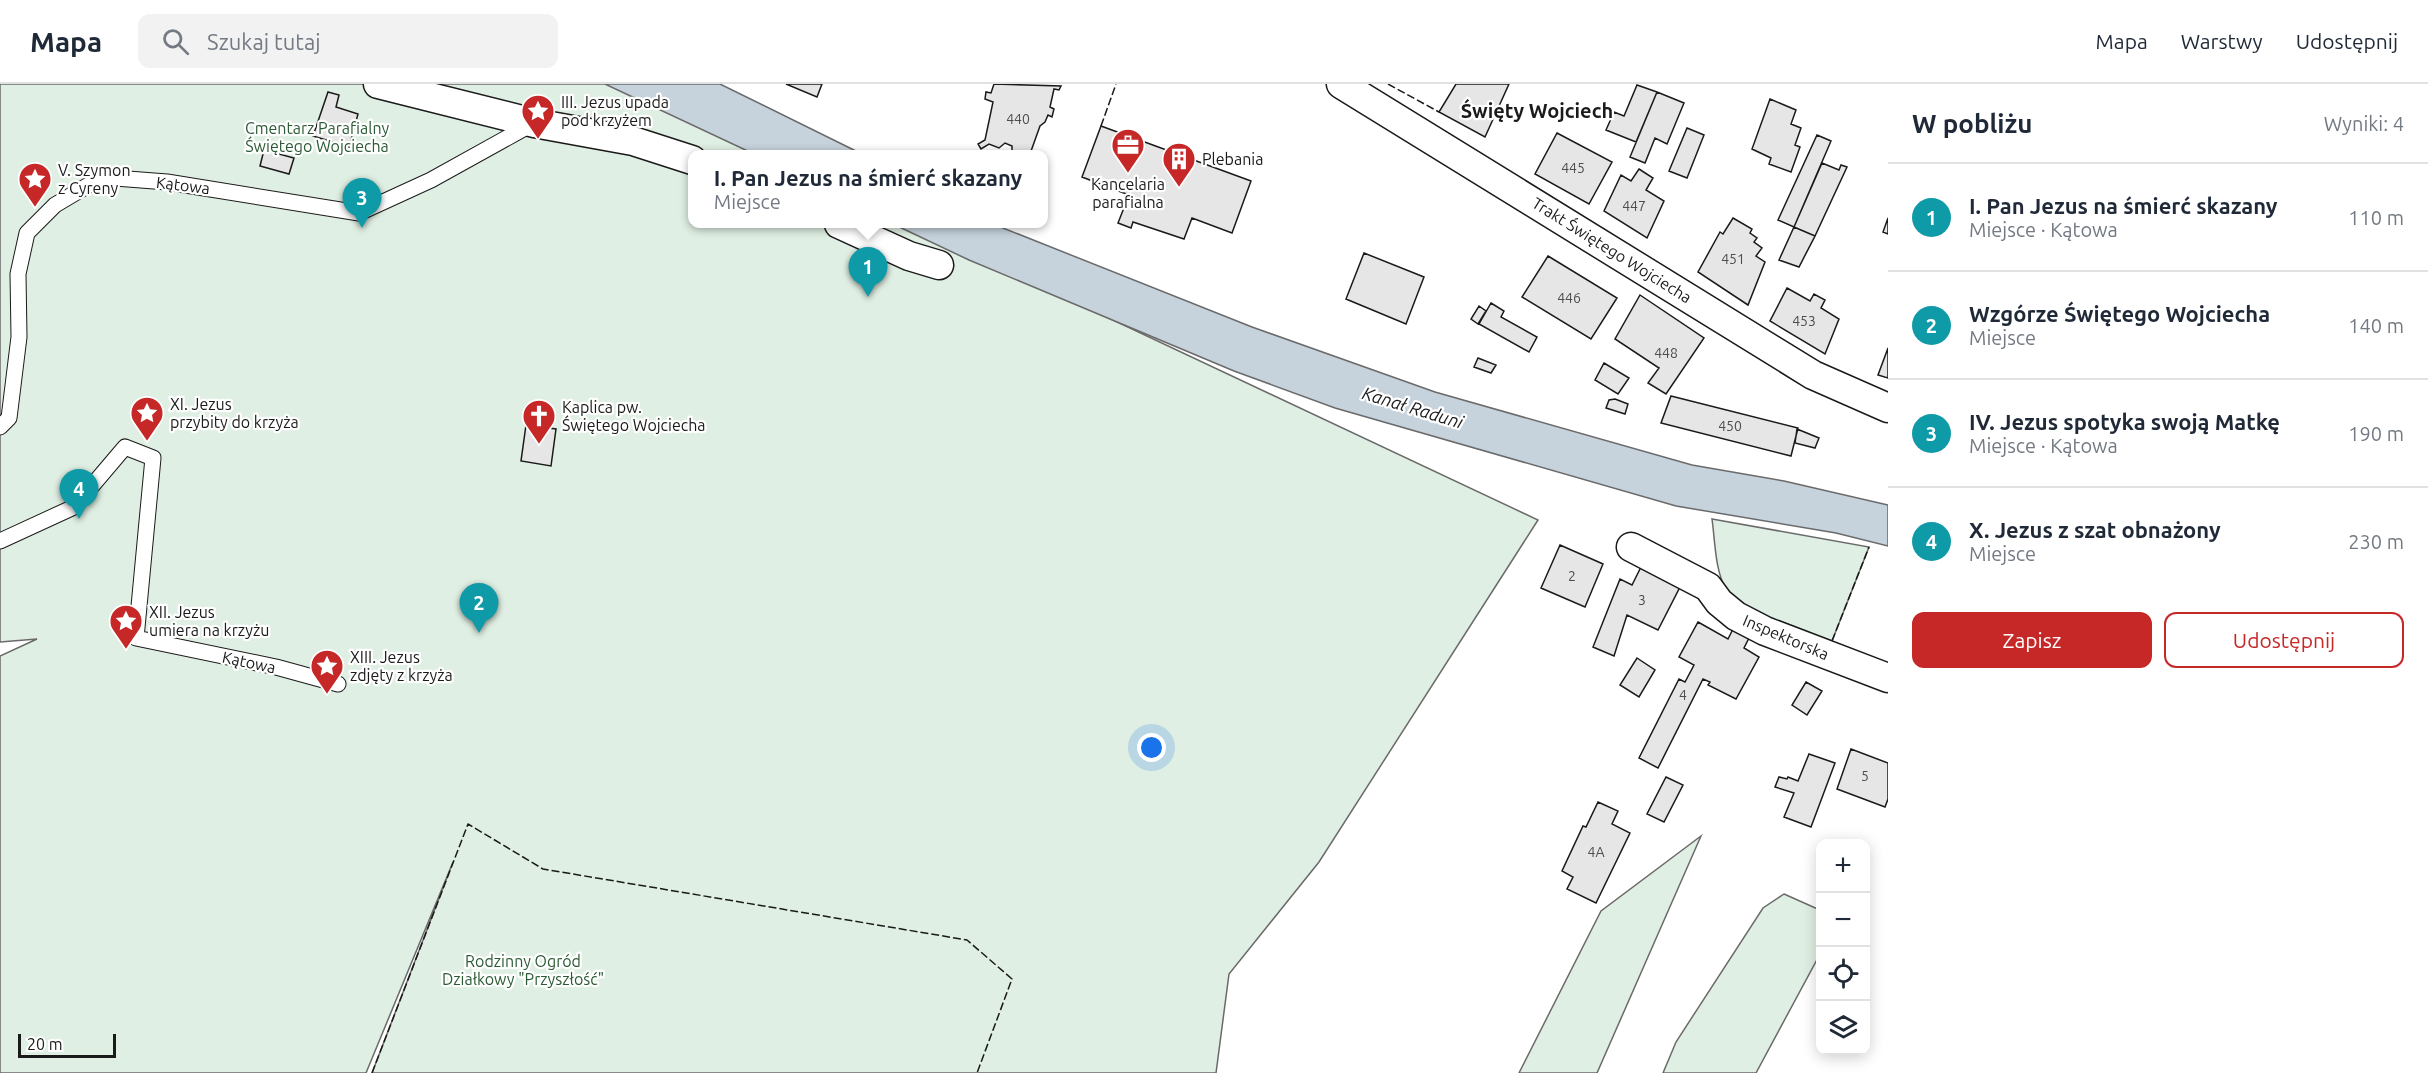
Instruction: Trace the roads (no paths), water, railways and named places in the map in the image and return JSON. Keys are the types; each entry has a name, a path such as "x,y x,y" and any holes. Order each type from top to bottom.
{"street":[{"path":"378,84 534,123 633,141 688,158"},
{"name":"Trakt Świętego Wojciecha","path":"1341,84 1813,375 1888,408"},
{"path":"848,228 909,256 939,266"},
{"name":"Inspektorska","path":"1631,547 1708,587 1719,602 1736,616 1765,631 1795,645 1888,678"}],"lane":[{"name":"Kątowa","path":"0,428 9,418 19,337 18,274 27,233 55,205 102,177 167,182 359,213 431,180 534,123"},
{"name":"Kątowa","path":"0,542 74,507 125,447 153,458 136,638 276,668 338,684"}],"water":[{"path":"605,84 720,84 854,150 745,150"},
{"name":"Kanał Raduni","path":"901,228 1003,228 1252,327 1435,392 1692,465 1784,481 1888,505 1888,546 1836,533 1676,506 1335,408 1234,371 969,260"}],"place":[{"name":"III. Jezus upada pod krzyżem","path":"538,140"},
{"name":"Kancelaria parafialna","path":"1128,174"},
{"name":"Plebania","path":"1179,188"},
{"name":"V. Szymon z Cyreny","path":"35,208"},
{"name":"IV. Jezus spotyka swoją Matkę","path":"362,228"},
{"name":"I. Pan Jezus na śmierć skazany","path":"868,297"},
{"name":"XI. Jezus przybity do krzyża","path":"147,442"},
{"name":"Kaplica pw. Świętego Wojciecha","path":"539,445"},
{"name":"X. Jezus z szat obnażony","path":"79,519"},
{"name":"Wzgórze Świętego Wojciecha","path":"479,633"},
{"name":"XII. Jezus umiera na krzyżu","path":"126,650"},
{"name":"XIII. Jezus zdjęty z krzyża","path":"327,695"}],"district":[{"name":"Święty Wojciech","path":"1537,110"}],"park label":[{"name":"Cmentarz Parafialny Świętego Wojciecha","path":"317,137"},
{"name":"Rodzinny Ogród Działkowy \"Przyszłość\"","path":"523,970"}]}
